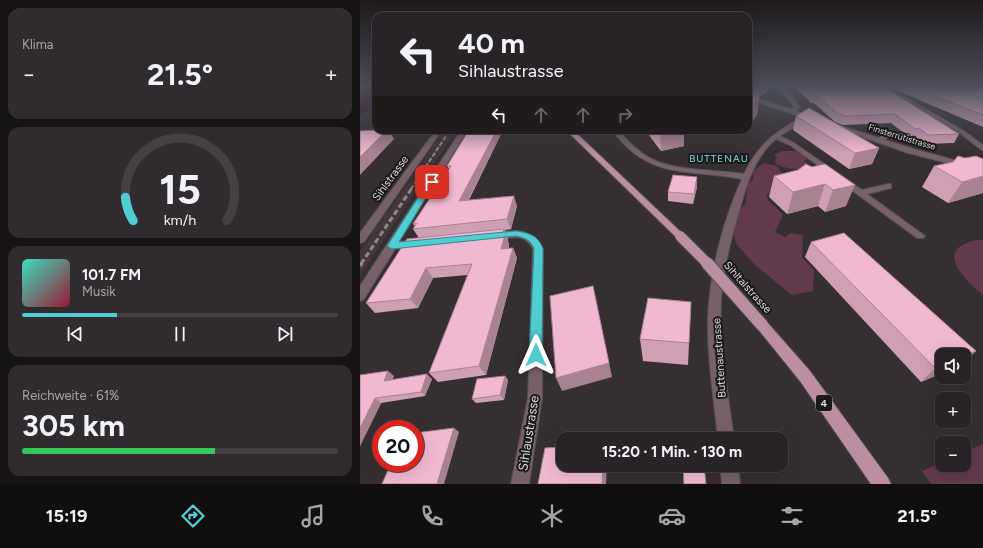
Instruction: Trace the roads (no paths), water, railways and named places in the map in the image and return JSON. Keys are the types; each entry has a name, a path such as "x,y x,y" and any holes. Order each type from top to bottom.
{"main road":[{"name":"Sihltalstrasse","path":"573,134 706,262 762,325 804,376 882,484"}],"street":[{"path":"779,108 821,121"},
{"path":"792,112 796,108"},
{"path":"919,108 962,132 977,142 983,149"},
{"name":"Buttenaustrasse","path":"725,432 716,342 718,280 735,207 746,177 764,148 776,136 806,117"},
{"name":"Finsterrütistrasse","path":"829,124 983,170"},
{"path":"881,140 890,131"},
{"name":"Sihlstrasse","path":"360,240 436,134"},
{"path":"360,296 462,134"},
{"path":"618,134 625,144 650,163 669,169 715,172 746,177"},
{"path":"776,136 792,144 920,236"},
{"path":"861,193 888,186"},
{"name":"Sihlaustrasse","path":"485,237 516,234 527,236 536,241 538,249 535,398 520,484"},
{"path":"392,246 430,242"},
{"path":"730,472 731,484"}],"railway":[{"path":"411,189 447,134"},
{"path":"361,264 412,188"}],"district":[{"name":"BUTTENAU","path":"719,158"}]}
